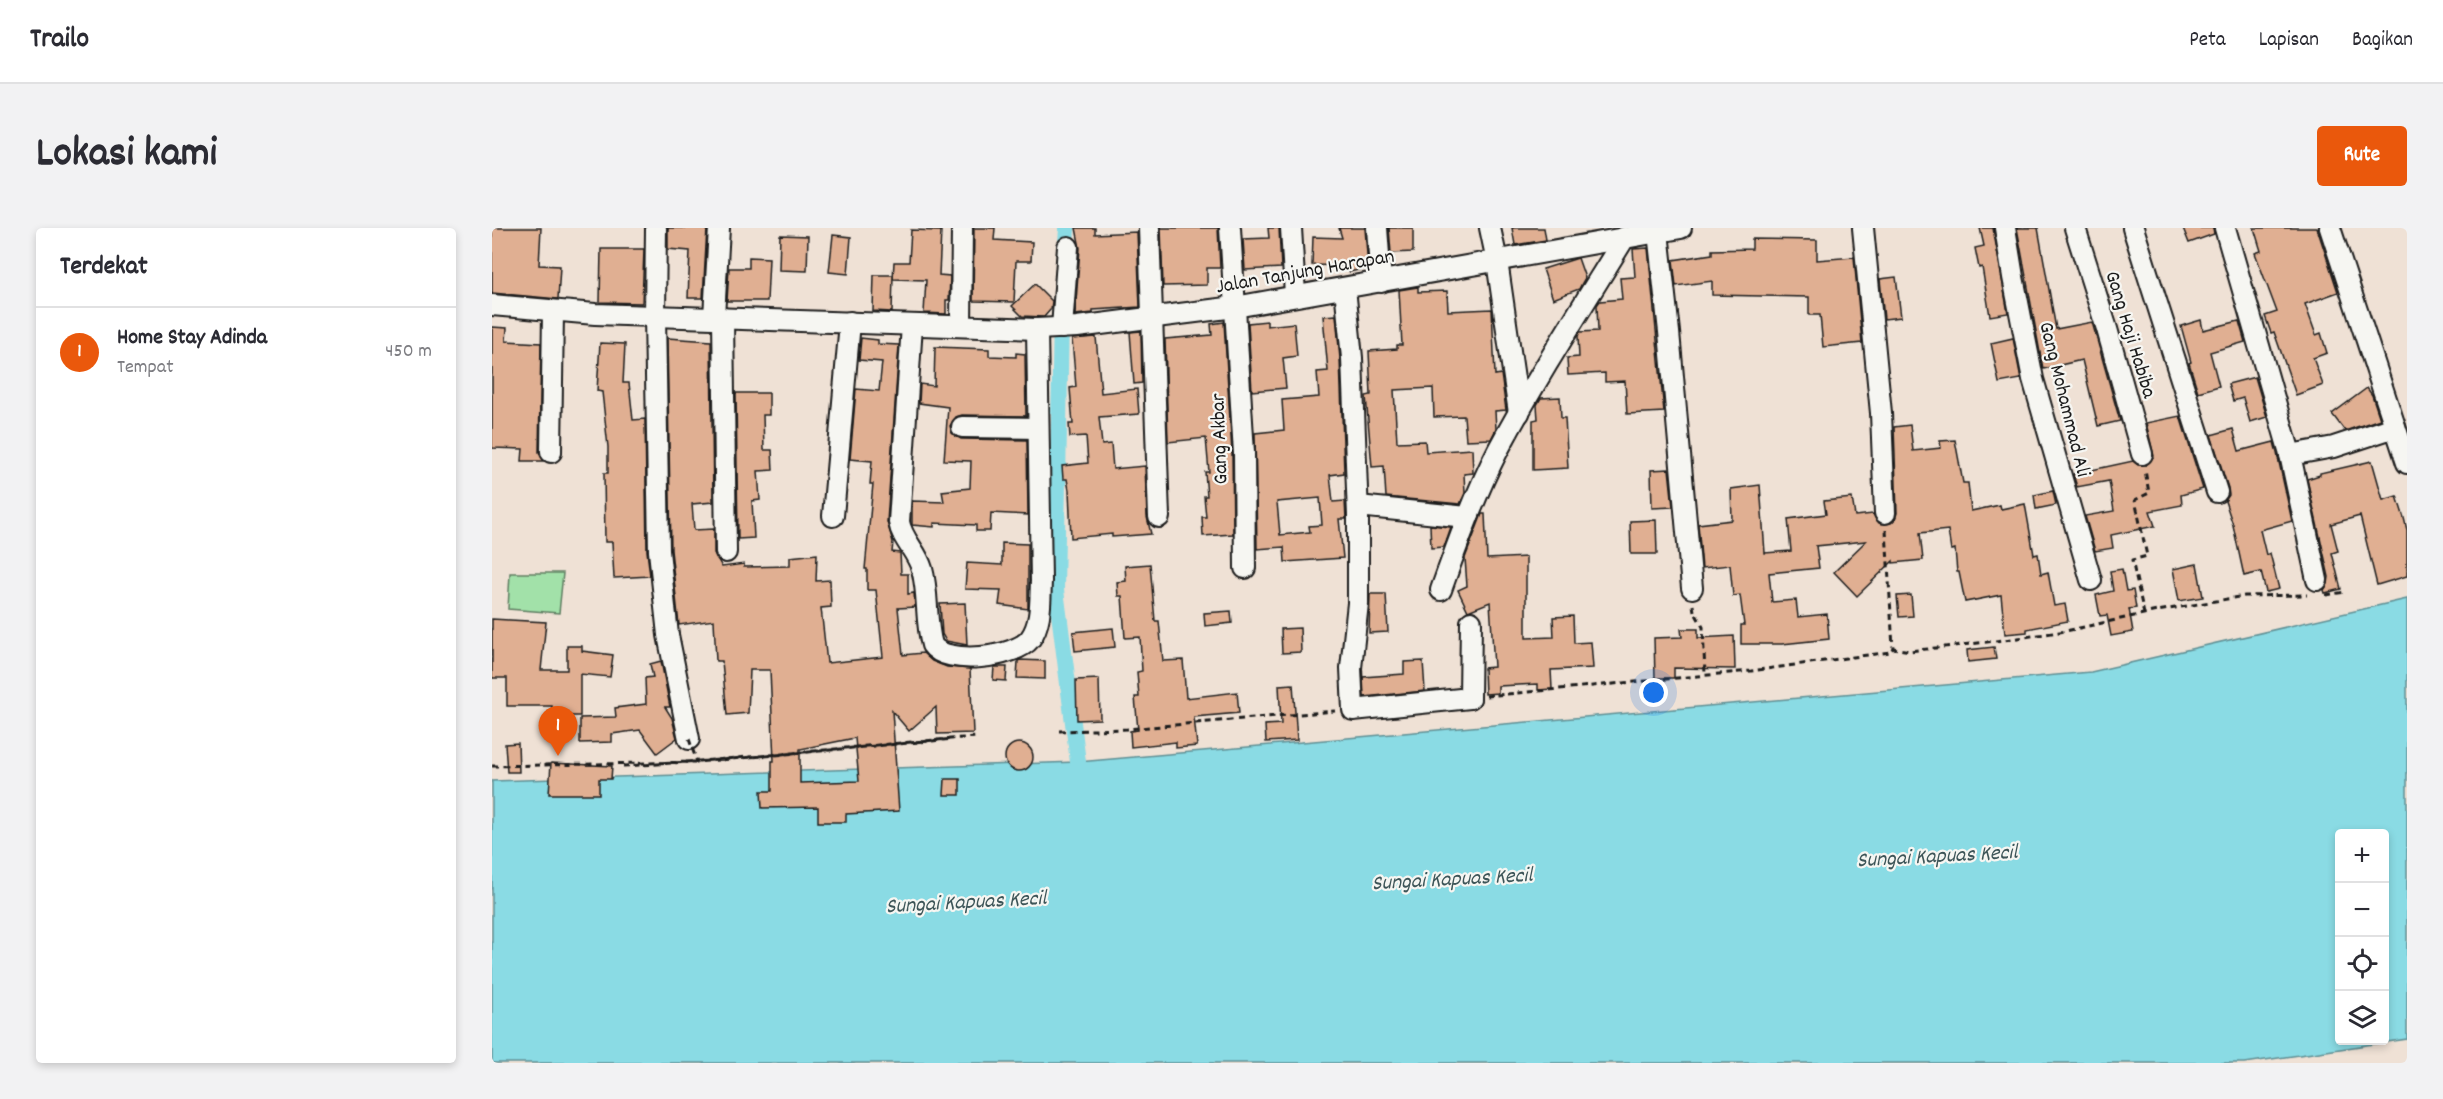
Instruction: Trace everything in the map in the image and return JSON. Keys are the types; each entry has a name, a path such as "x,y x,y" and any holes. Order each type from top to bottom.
{"street":[{"path":"656,228 657,514 660,568 668,635 689,739"},
{"path":"719,228 718,317 726,552"},
{"path":"961,326 962,228"},
{"path":"1149,228 1159,517"},
{"name":"Gang Akbar","path":"1230,228 1244,453 1245,568"},
{"path":"1291,228 1295,295"},
{"path":"1377,228 1380,282"},
{"path":"1490,228 1497,261 1519,413"},
{"path":"1863,228 1881,413 1885,513"},
{"name":"Gang Mohammad Ali","path":"2006,228 2033,379 2091,580"},
{"name":"Gang Haji Habiba","path":"2075,228 2107,329 2142,454"},
{"path":"2133,228 2217,492"},
{"path":"2225,228 2290,455 2318,590"},
{"path":"2330,228 2407,463"},
{"path":"1671,229 1669,332 1692,588"},
{"name":"Jalan Tanjung Harapan","path":"492,305 553,312 1055,328 1235,307 1497,261 1590,236 1625,237 1671,229"},
{"path":"1441,590 1467,517 1498,451 1625,237"},
{"path":"912,325 899,522 902,533 918,557 922,571 932,645 937,652 944,655 967,656 1008,652 1028,641 1036,627 1040,608 1038,428 1068,248"},
{"path":"1344,288 1352,358 1358,506 1358,603 1351,668 1353,710 1470,698 1471,622"},
{"path":"550,452 553,312"},
{"path":"833,516 850,322"},
{"path":"962,427 1038,428"},
{"path":"2290,455 2334,447 2395,427"},
{"path":"1358,506 1467,517"}],"path":[{"path":"2142,454 2149,493 2135,500 2147,556 2132,560 2144,614"},
{"path":"1470,698 1705,675 1890,652 1893,648 1885,513"},
{"path":"1692,588 1694,611 1703,627 1705,675"},
{"path":"1893,648 1910,651 2066,631 2245,596 2318,590 2345,592"},
{"path":"1059,731 1127,729 1353,710"},
{"path":"623,766 757,758 897,742 977,737"},
{"path":"689,739 697,762"},
{"path":"492,766 697,762 953,739"}],"green space":[{"path":"510,573 563,573 559,613 508,609"}],"water":[{"name":"Sungai Kapuas Kecil","path":"2407,599 2407,1039 2389,1042 2389,829 2335,829 2335,1045 2366,1045 2245,1063 492,1063 492,781 1078,762 2091,672"}],"building":[{"path":"492,228 541,228 539,265 560,266 558,299 492,293"},
{"path":"668,228 707,228 703,298 688,298 690,251 668,249"},
{"path":"974,228 995,228 994,240 1032,242 1031,261 1016,261 1014,302 973,301"},
{"path":"1076,228 1095,228 1095,234 1137,232 1140,307 1093,310 1093,313 1075,315 1080,248"},
{"path":"1161,228 1218,228 1220,268 1207,268 1207,285 1163,286"},
{"path":"1268,228 1279,228 1281,268 1245,270 1243,239 1269,238"},
{"path":"1339,228 1365,228 1368,268 1349,272 1348,266 1312,265 1313,237 1342,238"},
{"path":"1389,228 1413,228 1413,252 1391,253"},
{"path":"1512,228 1544,228 1546,240 1515,245"},
{"path":"1980,228 1993,228 2008,313 1990,316 1982,267 1979,268 1975,248 1984,246"},
{"path":"2017,228 2038,228 2056,329 2092,322 2120,421 2098,426 2082,360 2043,369"},
{"path":"2183,228 2213,228 2214,234 2189,243"},
{"path":"2254,228 2317,228 2338,292 2305,304 2316,335 2321,333 2327,353 2313,358 2323,385 2296,395 2274,332 2271,333 2265,316 2277,312 2255,253 2261,251"},
{"path":"911,230 941,231 939,275 950,276 946,314 924,313 926,280 893,279 894,262 909,262"},
{"path":"780,235 808,236 807,271 779,270"},
{"path":"833,235 851,237 848,274 829,272"},
{"path":"1752,239 1817,240 1817,260 1854,257 1862,343 1823,347 1820,315 1809,315 1809,297 1712,295 1712,281 1676,286 1673,260 1712,254 1712,250 1752,249"},
{"path":"1648,248 1664,412 1627,414 1625,381 1605,382 1605,373 1568,375 1567,358 1579,357 1578,336 1580,332 1598,331 1597,305 1600,301 1622,299 1620,278 1635,277 1633,249"},
{"path":"601,249 644,249 642,303 600,302"},
{"path":"749,257 769,258 767,301 727,301 729,268 749,268"},
{"path":"1578,258 1585,278 1579,289 1553,299 1543,269"},
{"path":"874,275 893,275 892,312 873,311"},
{"path":"1896,277 1901,317 1884,319 1880,279"},
{"path":"1035,284 1052,301 1051,309 1044,317 1022,316 1012,306"},
{"path":"1418,287 1418,292 1447,291 1448,311 1492,309 1495,375 1501,374 1506,410 1495,411 1496,429 1491,439 1466,440 1464,416 1434,417 1433,388 1394,390 1397,442 1425,441 1426,452 1472,449 1473,473 1464,474 1465,493 1460,504 1386,497 1384,466 1372,467 1366,396 1371,395 1369,351 1397,349 1397,345 1402,345 1399,290"},
{"path":"1336,315 1340,359 1344,473 1330,475 1333,502 1345,501 1346,519 1339,519 1343,558 1285,562 1284,547 1257,549 1255,433 1284,430 1282,400 1319,397 1317,372 1328,371 1323,316","holes":["1320,498 1322,525 1309,526 1310,532 1280,535 1277,502"]},
{"path":"2201,320 2203,330 2239,321 2245,342 2210,352 2219,386 2198,392 2181,326"},
{"path":"1267,321 1267,326 1294,323 1297,356 1283,358 1286,388 1252,391 1248,323"},
{"path":"1224,322 1232,453 1233,534 1203,536 1202,517 1206,517 1204,496 1207,496 1205,472 1209,472 1206,438 1168,442 1165,339 1212,335 1211,324"},
{"path":"492,327 507,328 506,341 541,343 539,452 544,461 522,461 523,449 492,448"},
{"path":"1141,331 1142,383 1134,384 1130,332"},
{"path":"1096,337 1101,393 1137,389 1139,414 1099,417 1102,445 1111,444 1113,469 1145,466 1147,517 1151,534 1112,537 1112,534 1071,538 1069,490 1067,479 1063,479 1062,466 1088,463 1086,436 1070,437 1069,424 1073,424 1070,388 1076,387 1072,339"},
{"path":"667,338 711,341 713,502 692,504 694,530 714,529 714,553 722,567 744,564 744,567 790,566 790,557 817,554 816,581 830,580 831,607 821,608 827,663 883,657 876,590 867,590 867,569 865,569 873,484 870,484 872,461 850,459 856,389 879,391 882,362 859,360 861,338 878,340 878,344 899,345 887,522 893,542 892,552 900,553 901,574 908,574 908,594 914,593 915,607 898,608 903,655 923,653 932,661 947,667 970,669 973,733 937,734 936,707 909,731 892,711 899,811 846,814 846,822 818,822 818,807 762,808 761,791 772,791 772,761 774,761 770,670 750,670 748,713 727,715 722,661 716,661 714,620 679,625 671,550","holes":["855,738 859,781 800,783 800,749"]},
{"path":"2013,338 2021,379 1999,383 1991,343"},
{"path":"600,343 625,344 623,383 629,383 633,420 645,419 647,551 650,576 614,578 612,542 605,542 604,473 608,473 608,447 602,392 597,391"},
{"path":"935,347 989,349 989,356 1016,357 1016,353 1025,354 1026,416 962,415 956,417 950,426 952,433 961,439 1027,440 1028,515 991,513 990,531 976,531 976,525 934,523 934,527 912,525 912,501 944,502 942,491 970,488 971,461 944,460 948,407 919,403 920,384 934,386"},
{"path":"2255,377 2267,417 2250,422 2243,398 2233,401 2228,384"},
{"path":"2367,388 2372,395 2380,419 2345,431 2332,414"},
{"path":"736,393 769,393 769,415 763,415 764,450 772,450 773,470 758,471 760,500 752,501 754,538 738,539"},
{"path":"1560,397 1561,418 1565,418 1568,468 1533,470 1533,420 1538,419 1537,405 1541,398"},
{"path":"2180,416 2203,489 2181,495 2182,505 2150,511 2155,526 2111,535 2113,548 2095,551 2085,516 2114,511 2109,481 2077,487 2073,474 2133,461 2138,465 2146,465 2154,456 2146,423"},
{"path":"1910,425 1913,451 1941,448 1940,441 1955,440 1963,483 1968,483 1971,511 2000,505 2001,509 2025,504 2034,555 2038,554 2041,574 2048,572 2054,606 2065,604 2068,621 2027,629 2027,632 2005,634 2001,595 1965,602 1959,572 1957,572 1955,549 1951,550 1948,530 1920,533 1923,560 1893,563 1893,561 1857,596 1834,572 1866,541 1816,546 1819,568 1769,573 1772,602 1796,600 1798,617 1827,614 1829,639 1782,644 1741,644 1741,625 1744,625 1740,595 1733,596 1730,565 1702,568 1698,524 1732,520 1731,489 1760,485 1765,553 1791,551 1788,519 1826,514 1824,501 1852,498 1855,516 1873,514 1879,523 1891,523 1897,513 1894,427"},
{"path":"2233,429 2239,451 2274,442 2292,521 2260,530 2266,555 2270,553 2279,589 2266,592 2261,572 2244,576 2233,525 2225,501 2229,495 2228,488 2211,435"},
{"path":"2372,461 2383,500 2397,496 2404,518 2407,530 2407,576 2377,585 2360,516 2331,524 2338,551 2332,553 2341,589 2325,593 2329,577 2307,479 2320,475 2320,473"},
{"path":"1669,469 1673,507 1652,508 1651,470"},
{"path":"2053,491 2056,505 2036,509 2034,495"},
{"path":"1482,514 1485,514 1487,559 1526,557 1526,638 1554,637 1553,617 1573,616 1574,643 1591,642 1593,668 1551,670 1552,689 1538,690 1538,684 1498,686 1498,693 1485,694 1484,668 1494,667 1490,602 1468,611 1458,590 1467,586 1465,558"},
{"path":"1656,520 1657,554 1631,554 1630,521"},
{"path":"1430,525 1451,527 1444,547 1431,548"},
{"path":"1002,543 1028,544 1028,609 999,605 1001,590 965,589 967,563 1002,565"},
{"path":"1150,564 1155,621 1159,621 1163,661 1183,660 1186,698 1237,692 1239,713 1194,717 1197,746 1176,748 1176,742 1131,747 1130,731 1138,730 1135,697 1139,697 1137,672 1142,671 1140,637 1125,638 1122,596 1118,596 1117,582 1126,581 1125,566"},
{"path":"2197,564 2203,597 2179,601 2173,569"},
{"path":"2122,569 2126,591 2133,590 2136,608 2129,609 2133,632 2111,636 2107,615 2100,616 2096,595 2113,591 2110,571"},
{"path":"1370,594 1386,594 1388,632 1369,633"},
{"path":"1911,595 1913,616 1899,617 1897,596"},
{"path":"965,603 967,645 946,641 942,634 940,604"},
{"path":"1231,611 1232,623 1205,626 1204,613"},
{"path":"492,619 546,622 541,670 567,670 567,646 582,646 582,651 613,655 610,677 580,674 580,716 552,716 552,706 507,706 507,678 492,678"},
{"path":"1113,628 1115,647 1075,651 1073,632"},
{"path":"1300,628 1301,652 1282,653 1281,629"},
{"path":"1681,629 1698,629 1698,638 1734,636 1735,669 1674,668 1674,678 1655,678 1654,638 1682,637"},
{"path":"1994,647 1996,659 1968,662 1967,650"},
{"path":"661,661 670,707 665,707 672,718 677,738 657,753 640,730 612,734 612,742 580,743 580,718 616,717 615,708 646,704 645,678 653,677 650,664"},
{"path":"1018,661 1045,661 1045,679 1017,678"},
{"path":"1423,661 1425,691 1364,697 1363,677 1404,674 1404,662"},
{"path":"994,667 1007,667 1006,681 993,680"},
{"path":"1099,679 1100,719 1077,720 1076,680"},
{"path":"1293,684 1297,740 1266,742 1265,725 1281,724 1279,685"},
{"path":"518,743 519,772 507,772 505,744"},
{"path":"1019,743 1029,747 1033,757 1029,767 1019,771 1009,767 1005,757 1009,747"},
{"path":"551,763 612,766 611,779 599,779 599,794 549,794"},
{"path":"945,779 960,779 960,795 944,795"}],"waterway":[{"path":"1065,260 1067,228"},
{"path":"1061,316 1056,590 1078,762"}],"place":[{"name":"Home Stay Adinda","path":"558,756"}]}
